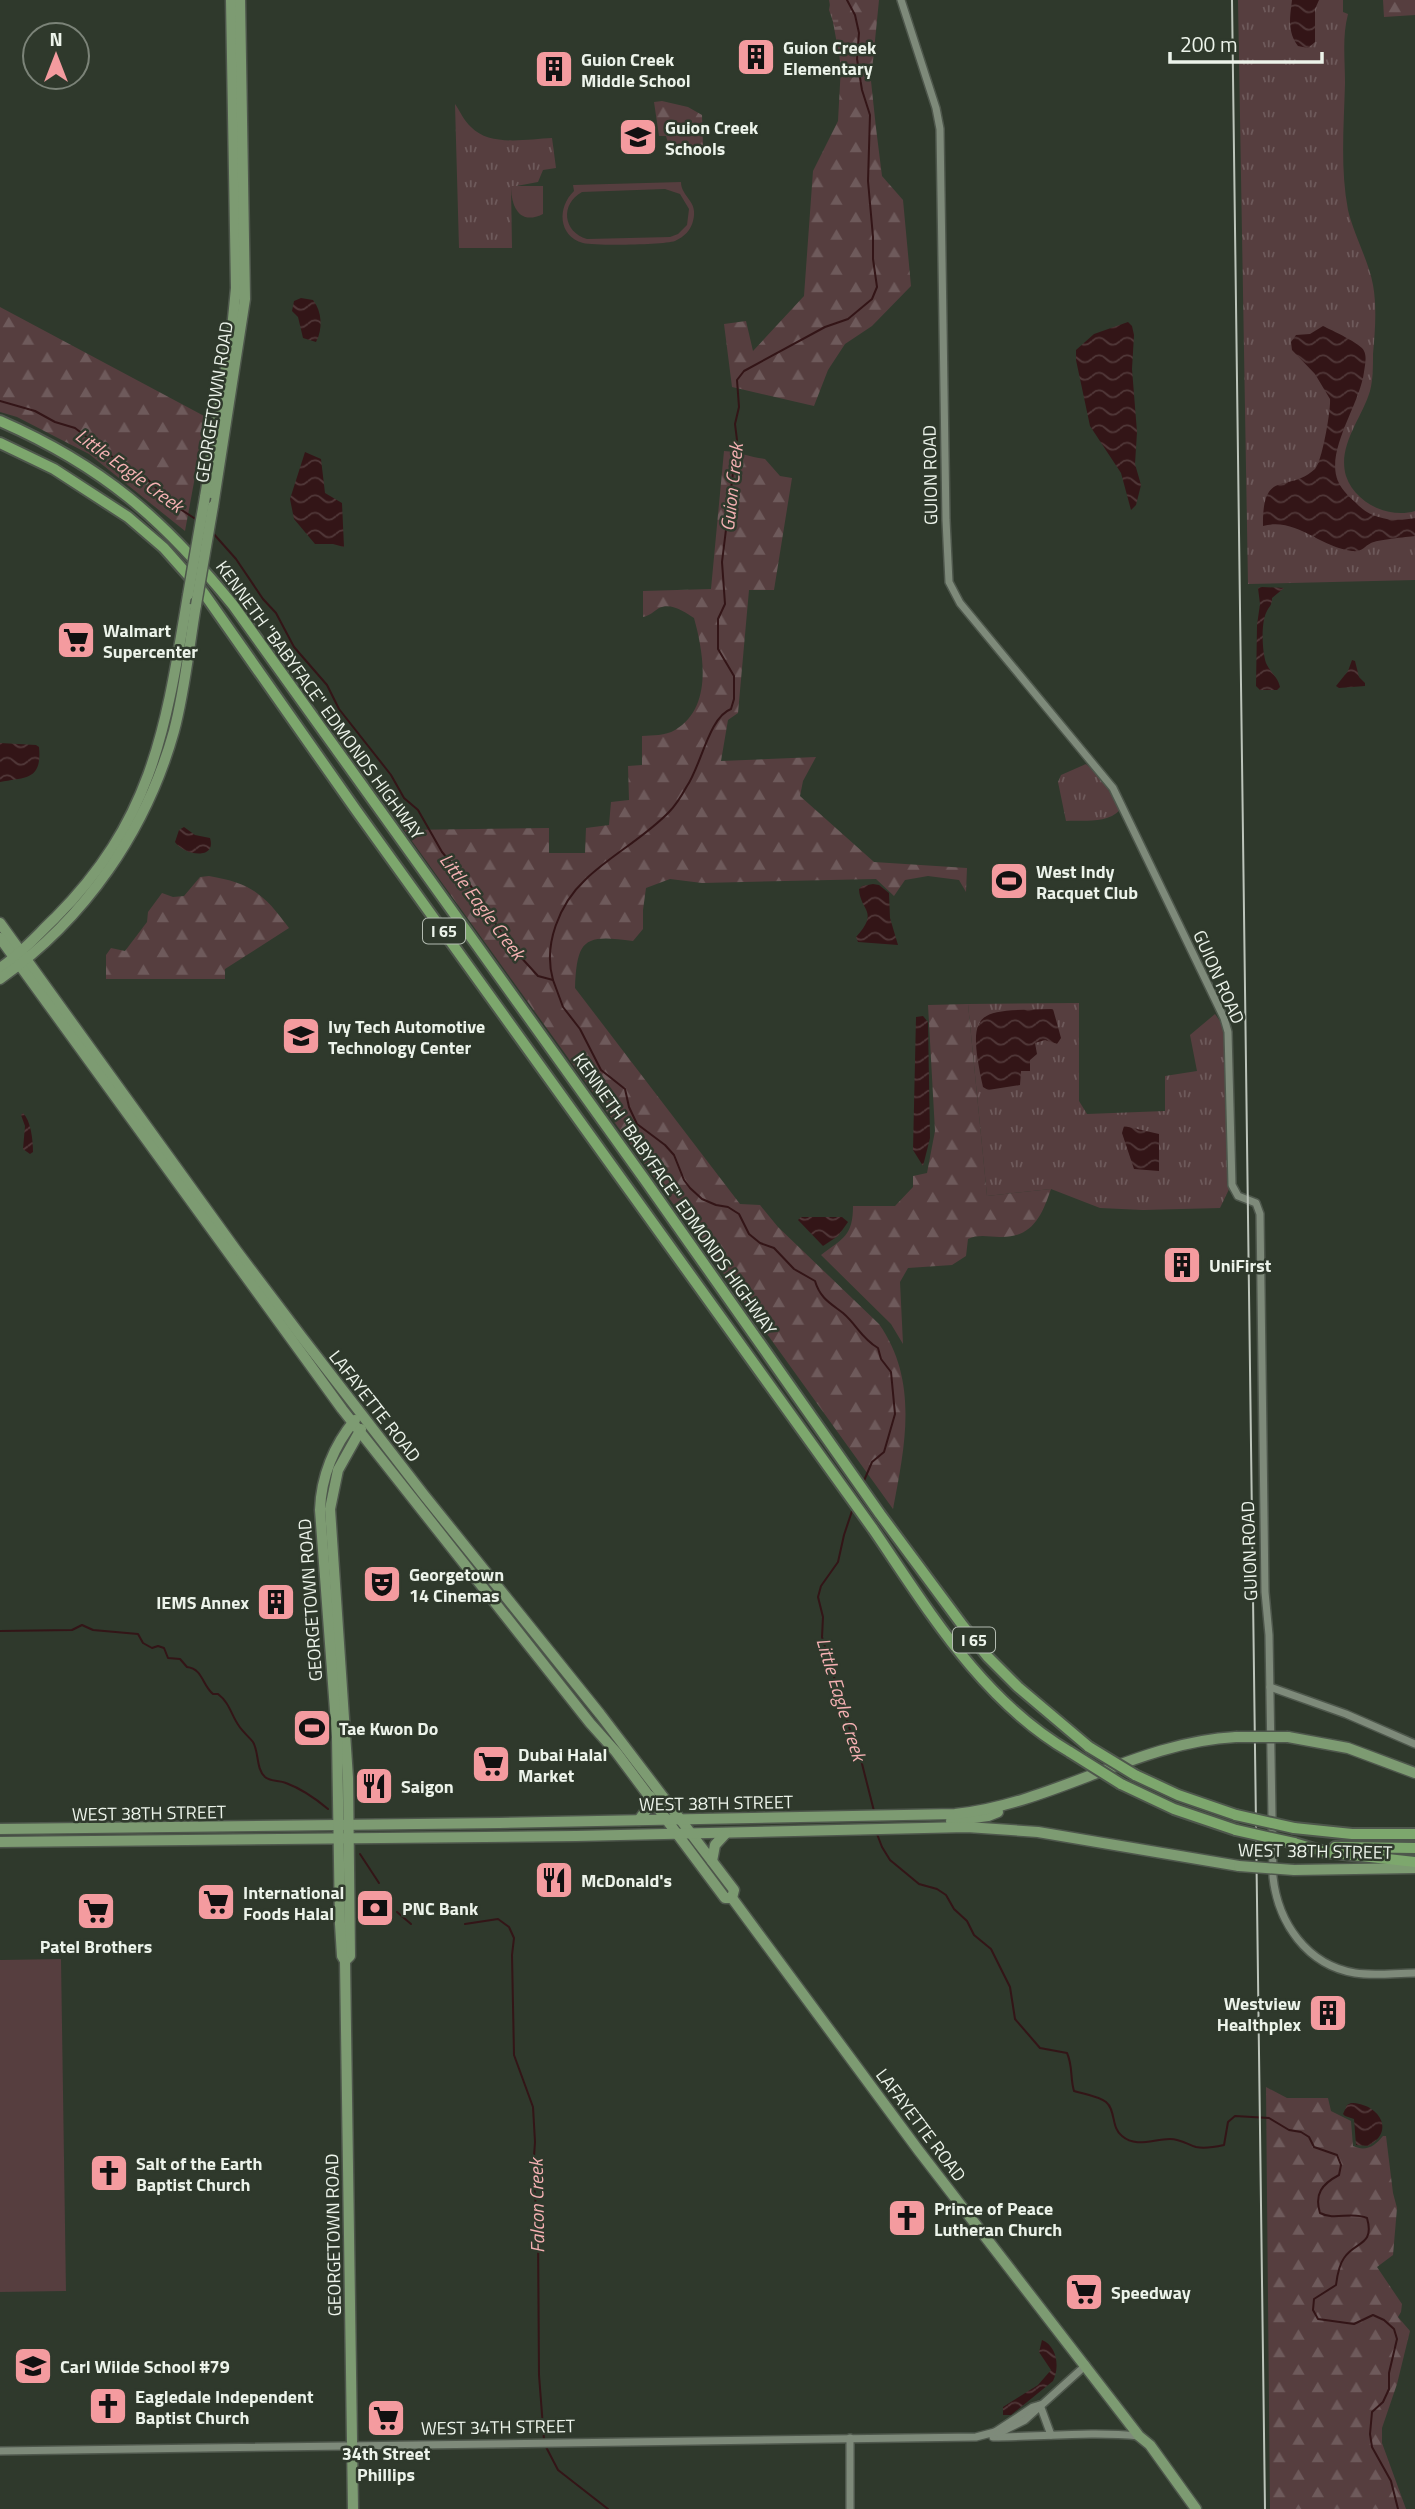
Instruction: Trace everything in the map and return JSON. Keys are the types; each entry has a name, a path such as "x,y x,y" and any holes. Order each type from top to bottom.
{"highway":[{"name":"KENNETH \"BABYFACE\" EDMONDS HIGHWAY","path":"0,421 66,453 130,496 197,561 233,605 880,1514 988,1657 1018,1687 1089,1747 1135,1775 1178,1796 1236,1815 1294,1828 1339,1833 1415,1834"},
{"name":"KENNETH \"BABYFACE\" EDMONDS HIGHWAY","path":"0,443 54,469 128,517 164,548 203,592 947,1636 978,1674 1050,1741 1121,1784 1174,1809 1236,1830 1294,1843 1352,1848 1415,1848"},
{"path":"1339,1833 1415,1826"},
{"path":"1294,1843 1325,1852 1415,1862"}],"main road":[{"name":"GEORGETOWN ROAD","path":"20,959 92,876 115,844 155,760 167,715 205,497 236,288 231,0"},
{"name":"GEORGETOWN ROAD","path":"20,959 63,925 104,876 127,842 149,799 174,729 241,337 245,299 240,0"},
{"name":"LAFAYETTE ROAD","path":"0,923 20,959 353,1422 650,1796 725,1898 732,1898"},
{"name":"LAFAYETTE ROAD","path":"0,938 20,959 363,1418 681,1819 734,1890 732,1898"},
{"path":"0,968 20,959"},
{"path":"0,979 20,959"},
{"name":"GEORGETOWN ROAD","path":"343,1826 320,1503 329,1465 353,1422 363,1418"},
{"name":"GEORGETOWN ROAD","path":"352,2509 345,1961 350,1956 343,1838 345,1724 330,1509 338,1470 360,1431 363,1418"},
{"name":"WEST 38TH STREET","path":"0,1829 343,1826 955,1814 1003,1806 1049,1792 1167,1748 1209,1739 1236,1737 1288,1737 1348,1748 1415,1773"},
{"path":"639,1820 647,1809 650,1796"},
{"path":"938,1827 952,1821 992,1815 1003,1806"},
{"path":"498,1836 505,1829 542,1827 552,1822"},
{"path":"456,1836 467,1831 487,1831 495,1823"},
{"path":"184,1841 189,1835 216,1833 229,1827"},
{"name":"WEST 38TH STREET","path":"0,1842 997,1828 1038,1832 1239,1866 1294,1870 1415,1868"},
{"path":"53,1842 107,1836 112,1834 114,1829"},
{"path":"712,1861 715,1845 726,1833"},
{"name":"LAFAYETTE ROAD","path":"732,1898 919,2151 1086,2365 1156,2462 1169,2474 1196,2509"}],"street":[{"name":"GUION ROAD","path":"901,0 936,108 940,129 946,520 950,587 960,603 1113,788 1228,1032 1232,1185 1238,1196 1256,1203 1260,1214 1265,1592 1269,1635 1273,1877 1277,1901 1282,1917 1294,1936 1307,1949 1335,1966 1356,1973 1415,1973"},
{"path":"1270,1687 1346,1714 1415,1744"},
{"name":"WEST 34TH STREET","path":"0,2451 976,2437 995,2432 1040,2405 1086,2365"},
{"path":"1040,2405 1051,2435"},
{"path":"976,2437 1108,2433 1139,2436"},
{"path":"850,2438 850,2509"}],"green space":[{"path":"829,0 879,0 871,81 876,128 882,176 903,200 911,286 872,326 845,344 828,370 814,406 732,387 724,324 746,321 753,351 804,296 813,171 838,121 841,66"},
{"path":"1238,0 1343,0 1343,12 1348,14 1344,40 1344,178 1348,210 1373,285 1375,320 1371,387 1348,443 1344,465 1350,486 1374,507 1395,513 1415,511 1415,580 1248,584"},
{"path":"1383,0 1415,0 1415,15 1384,17"},
{"path":"830,4 834,4 840,12 840,26 835,27 829,10"},
{"path":"662,101 688,107 702,115 703,146 669,147 666,136 659,136 654,102"},
{"path":"455,104 469,125 488,137 498,140 552,138 556,168 543,170 538,182 511,187 512,248 459,248"},
{"path":"681,182 694,209 692,224 689,230 675,241 614,245 583,243 569,234 563,220 565,205 574,191 573,185","holes":["665,189 680,194 689,209 687,225 678,234 670,237 587,239 573,230 567,217 570,203 582,192"]},
{"path":"511,186 543,186 543,214 528,218 522,216 515,207"},
{"path":"0,307 206,417 185,531 89,454 17,417 0,412"},
{"path":"724,451 765,459 780,476 792,478 774,590 749,590 738,713 728,720 721,761 816,757 803,781 800,796 874,862 967,868 966,892 959,880 928,876 905,880 894,896 876,879 702,883 670,879 646,888 643,929 633,941 604,938 586,944 578,959 575,988 740,1204 760,1205 778,1227 879,1324 892,1346 900,1368 906,1414 902,1462 893,1509 404,830 549,828 549,853 585,853 586,828 609,825 611,802 629,800 628,766 642,765 642,736 675,730 687,720 700,694 701,648 694,618 678,608 668,606 643,617 643,591 711,589"},
{"path":"1086,764 1101,777 1120,810 1102,819 1066,821 1058,782 1061,775"},
{"path":"209,876 236,882 255,892 264,898 289,928 225,969 225,979 106,979 106,955 111,948 125,951 147,922 148,912 162,893 173,897 184,896 200,877"},
{"path":"1079,1003 1079,1101 1087,1114 1165,1111 1165,1076 1197,1071 1190,1035 1215,1014 1228,1032 1232,1183 1220,1208 1100,1208 1051,1189 987,1196 968,1004"},
{"path":"968,1004 987,1196 1051,1189 1040,1216 1021,1234 972,1237 968,1239 966,1256 952,1265 908,1268 900,1282 903,1344 891,1324 821,1255 841,1240 849,1230 853,1206 895,1206 913,1187 913,1176 927,1173 935,1131 928,1005"},
{"path":"61,1959 66,2291 0,2292 0,1960"},
{"path":"1266,2087 1287,2098 1328,2098 1331,2111 1351,2121 1353,2146 1370,2147 1386,2136 1397,2208 1393,2255 1377,2267 1402,2304 1398,2317 1410,2331 1397,2384 1382,2428 1382,2443 1406,2509 1270,2509"}],"water":[{"path":"1292,0 1319,0 1315,9 1315,42 1308,48 1298,46 1292,35"},
{"path":"301,298 313,300 318,309 321,326 316,342 303,338 298,317 292,311 294,301"},
{"path":"1128,322 1134,335 1132,369 1137,432 1135,464 1141,485 1136,505 1131,510 1121,473 1090,426 1076,360 1076,350 1094,334"},
{"path":"1323,326 1358,345 1365,356 1361,385 1339,442 1335,469 1338,481 1350,498 1371,514 1393,520 1415,518 1415,536 1374,542 1361,550 1352,551 1297,529 1275,524 1263,526 1264,508 1272,489 1305,476 1318,464 1328,424 1330,399 1315,374 1292,350 1291,342 1296,335 1310,334"},
{"path":"305,452 321,459 325,493 342,503 344,547 315,544 294,519 290,499"},
{"path":"1258,588 1284,588 1272,598 1264,618 1263,630 1265,658 1279,683 1277,690 1260,690 1256,686 1260,604"},
{"path":"1352,660 1355,661 1359,677 1365,686 1339,688 1336,686 1348,671"},
{"path":"0,743 39,747 38,766 35,771 25,777 0,782"},
{"path":"184,827 195,835 210,838 209,850 198,854 179,847 175,842 179,830"},
{"path":"873,884 889,893 890,918 898,945 858,942 856,937 867,922 868,916 859,889"},
{"path":"1053,1009 1061,1038 1057,1044 1045,1040 1035,1043 1037,1054 1030,1060 1030,1071 1021,1071 1020,1085 988,1090 983,1087 976,1040 978,1027 984,1018 1008,1010"},
{"path":"923,1016 928,1022 930,1138 923,1166 913,1150 916,1017"},
{"path":"23,1113 32,1136 33,1152 30,1154 23,1149"},
{"path":"1124,1126 1159,1134 1159,1171 1134,1169 1122,1133"},
{"path":"801,1217 842,1217 848,1222 838,1236 823,1246 798,1220"},
{"path":"1351,2103 1369,2108 1380,2119 1381,2133 1377,2140 1368,2146 1356,2145 1354,2119 1343,2114"},
{"path":"1042,2340 1051,2347 1056,2358 1053,2381 1011,2415 1003,2415 1003,2407 1038,2385 1051,2370 1039,2352"}],"waterway":[{"name":"Guion Creek","path":"553,980 550,967 552,939 568,900 596,870 672,809 692,777 711,732 723,714 731,709 734,676 718,649 718,619 725,604 722,562 737,440 737,380 744,371 825,327 848,319 872,299 877,287 868,181 870,115 862,90 857,59 859,33 855,15 847,0"},
{"name":"Little Eagle Creek","path":"0,401 35,411 55,422 75,428 119,462 144,476 174,505 197,520"},
{"name":"Little Eagle Creek","path":"212,532 276,613 294,647 327,685 339,709 391,775 404,798 418,810 442,852 474,890 508,943 538,976 553,980 563,1007 580,1029 601,1070 625,1089 637,1124 674,1155 690,1188 702,1199 728,1207 739,1214 749,1234 760,1243 774,1248 794,1269 815,1281 826,1300 878,1348 881,1359 891,1372 895,1414 884,1452 872,1462 863,1483"},
{"name":"Little Eagle Creek","path":"853,1508 838,1562 821,1586 818,1597 823,1617 822,1637 859,1752 874,1811"},
{"name":"Falcon Creek","path":"0,1631 72,1630 82,1625 93,1630 138,1634 143,1643 152,1648 164,1648 168,1658 180,1659 187,1667 196,1671 209,1690 225,1701 239,1726 253,1742 260,1770 265,1777 297,1788 328,1809"},
{"name":"Little Eagle Creek","path":"877,1834 890,1860 919,1884 937,1889 946,1895 954,1909 967,1921 974,1935 991,1949 1010,1987 1015,2019 1040,2048 1067,2053 1074,2091 1106,2102 1116,2128 1127,2140 1145,2142 1174,2139 1196,2147 1210,2148 1224,2145 1228,2122 1235,2116 1269,2118 1289,2130 1309,2137 1314,2147 1337,2155 1341,2165 1339,2175 1321,2190 1318,2200 1320,2213 1367,2218 1368,2234 1363,2242 1344,2258 1336,2285 1314,2299 1313,2310 1318,2319 1354,2324 1373,2315 1394,2329 1397,2339 1389,2373 1389,2389 1383,2402 1372,2412 1370,2434 1372,2447 1391,2481 1398,2509"},
{"name":"Falcon Creek","path":"360,1854 379,1883"},
{"name":"Falcon Creek","path":"397,1912 411,1924"},
{"name":"Falcon Creek","path":"465,1924 498,1919 509,1927 514,1938 514,2055 533,2107 533,2171 538,2233 539,2375 544,2440"},
{"name":"Falcon Creek","path":"545,2445 558,2470 608,2509"}],"railway":[{"path":"1232,0 1265,2509"}],"place":[{"name":"Guion Creek Elementary","path":"756,57"},
{"name":"Guion Creek Middle School","path":"554,69"},
{"name":"Guion Creek Schools","path":"638,137"},
{"name":"Walmart Supercenter","path":"76,640"},
{"name":"West Indy Racquet Club","path":"1009,881"},
{"name":"Ivy Tech Automotive Technology Center","path":"301,1036"},
{"name":"UniFirst","path":"1182,1265"},
{"name":"Georgetown 14 Cinemas","path":"382,1584"},
{"name":"IEMS Annex","path":"276,1602"},
{"name":"Tae Kwon Do","path":"312,1728"},
{"name":"Dubai Halal Market","path":"491,1764"},
{"name":"Saigon","path":"374,1786"},
{"name":"McDonald's","path":"554,1880"},
{"name":"International Foods Halal","path":"216,1902"},
{"name":"PNC Bank","path":"375,1908"},
{"name":"Patel Brothers","path":"96,1911"},
{"name":"Westview Healthplex","path":"1328,2013"},
{"name":"Salt of the Earth Baptist Church","path":"109,2173"},
{"name":"Prince of Peace Lutheran Church","path":"907,2218"},
{"name":"Speedway","path":"1084,2292"},
{"name":"Carl Wilde School #79","path":"33,2366"},
{"name":"Eagledale Independent Baptist Church","path":"108,2406"},
{"name":"34th Street Phillips","path":"386,2418"}]}
